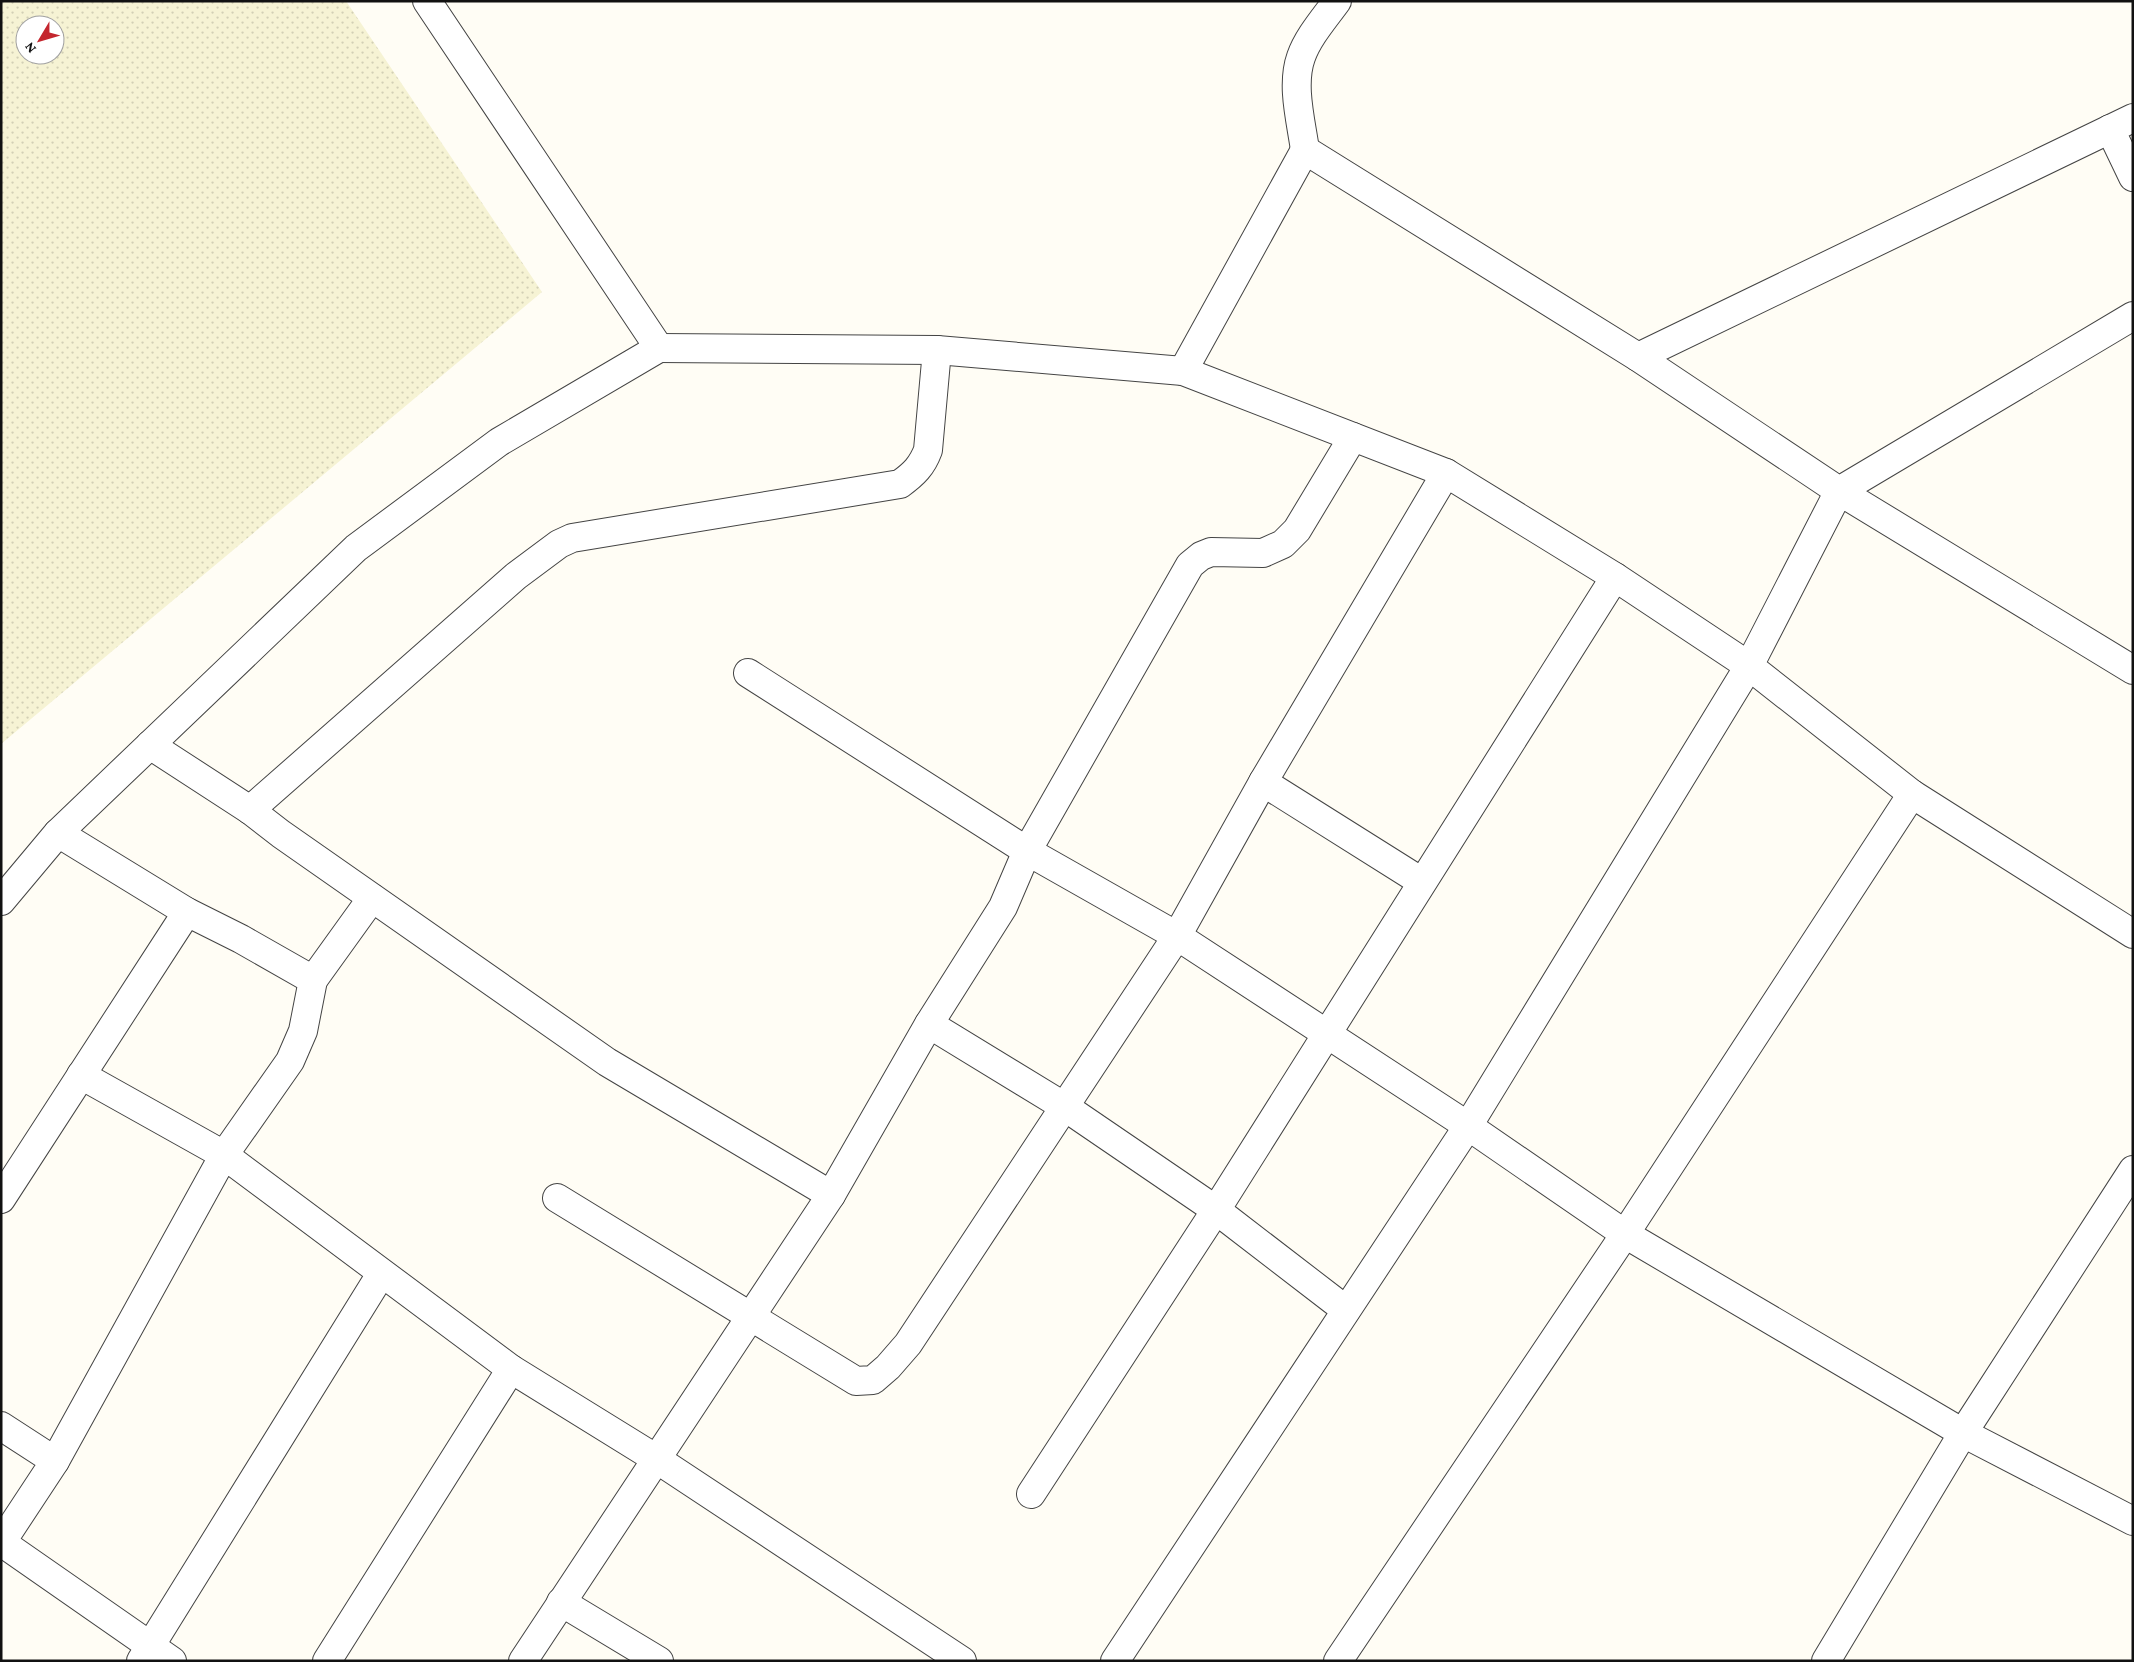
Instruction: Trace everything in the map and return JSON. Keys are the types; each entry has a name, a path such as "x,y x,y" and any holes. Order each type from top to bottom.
{"street":[{"path":"427,1 659,348"},
{"path":"1183,371 1305,150 1297,84 1300,58 1306,45 1337,1"},
{"path":"1638,357 2122,124 2133,177"},
{"path":"1305,150 1638,357 1839,491 2133,670"},
{"path":"1115,1661 1468,1126 1748,666 1839,491 2133,316"},
{"path":"1,900 58,833 356,548 499,442 659,348 937,350 1183,371 1446,473 1615,577 1748,666 1912,794 2133,934"},
{"path":"250,810 516,576 559,544 572,538 900,484 913,475 924,463 928,450 937,350"},
{"path":"523,1661 655,1458 831,1195 929,1024 1003,907 1027,851 1190,565 1201,556 1212,552 1262,553 1283,544 1297,530 1353,437"},
{"path":"557,1198 856,1380 873,1380 888,1367 908,1344 1177,936 1263,782 1446,473"},
{"path":"1031,1494 1216,1210 1615,577"},
{"path":"748,673 1027,851 1177,936 1468,1126 1625,1234 1963,1433 2133,1521"},
{"path":"150,745 250,810 372,898 607,1062 831,1195"},
{"path":"1263,782 1422,882"},
{"path":"1338,1661 1625,1234 1912,794"},
{"path":"58,833 186,912 241,938 313,980"},
{"path":"372,898 313,980 303,1031 290,1061 224,1155 55,1461 1,1543 154,1656 382,1274"},
{"path":"1,1199 186,912"},
{"path":"929,1024 1065,1107 1216,1210 1346,1310"},
{"path":"81,1075 224,1155 511,1369 655,1458 962,1661"},
{"path":"1826,1661 1963,1433 2133,1170"},
{"path":"327,1661 511,1369"},
{"path":"1,1426 55,1461"},
{"path":"561,1602 659,1661"}],"shaded area":[{"path":"1,1 346,1 542,292 1,744"}]}
